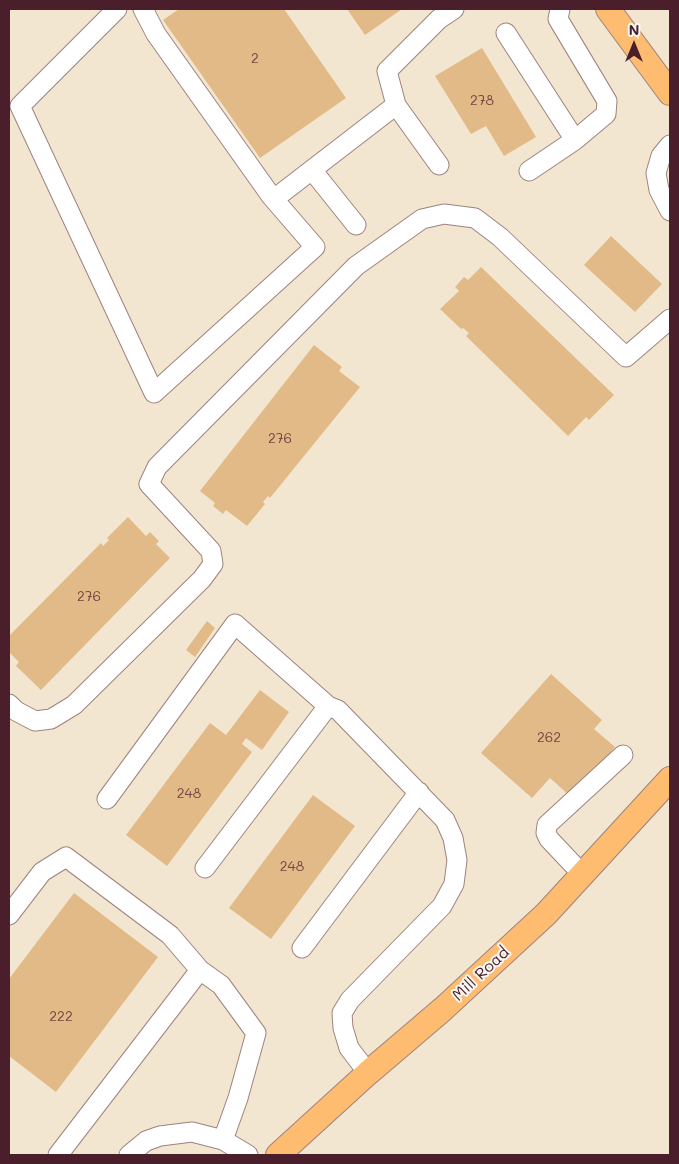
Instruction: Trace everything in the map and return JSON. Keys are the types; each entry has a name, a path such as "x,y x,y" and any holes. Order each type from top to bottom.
{"main road":[{"path":"608,9 670,93"},
{"name":"Mill Road","path":"278,1155 546,914 670,779"}],"lane":[{"path":"117,9 20,106 154,393 315,248 274,199 156,34 143,9"},
{"path":"439,165 396,104 387,71 439,19 454,9"},
{"path":"529,171 575,140 606,114 607,101 558,19 560,9"},
{"path":"506,33 575,140"},
{"path":"274,199 396,104"},
{"path":"670,145 659,160 656,178 658,190 670,211"},
{"path":"312,170 356,226"},
{"path":"9,704 21,715 36,721 52,719 74,705 202,579 213,564 211,550 149,484 157,467 356,266 422,219 444,214 475,218 500,237 626,357 670,319"},
{"path":"107,799 236,624 328,706 338,710 419,792 445,820 453,838 457,860 454,884 442,906 350,1000 342,1013 343,1028 349,1048 368,1073"},
{"path":"205,868 328,706"},
{"path":"583,875 549,839 546,833 547,826 623,755"},
{"path":"302,948 419,792"},
{"path":"9,915 42,872 66,857 170,935 200,970 221,985 256,1033 238,1098 223,1140"},
{"path":"58,1155 200,970"},
{"path":"129,1155 146,1141 176,1132 192,1132 223,1140 248,1155"}],"building":[{"path":"179,9 284,9 346,98 260,158 163,20"},
{"path":"347,9 402,9 365,35"},
{"path":"482,48 536,137 504,156 486,126 471,134 435,76"},
{"path":"611,236 662,284 635,312 584,265"},
{"path":"481,267 614,395 589,420 586,417 568,436 466,336 469,333 463,328 461,329 440,309 459,291 455,287 464,277 468,280"},
{"path":"314,345 342,367 339,371 360,387 270,498 268,496 263,502 265,504 247,526 226,510 223,514 213,506 215,503 200,491"},
{"path":"128,517 146,536 150,532 159,541 156,544 170,558 41,690 16,666 19,662 9,652 9,636 101,543 103,546 109,540 107,538"},
{"path":"207,621 215,628 195,657 186,650"},
{"path":"551,674 602,720 594,729 615,747 571,797 550,778 532,798 481,753"},
{"path":"260,690 289,712 262,750 246,738 242,744 252,752 167,866 126,835 210,723 226,735"},
{"path":"313,795 355,826 271,939 229,908"},
{"path":"74,893 158,957 56,1092 9,1056 9,979"}]}
